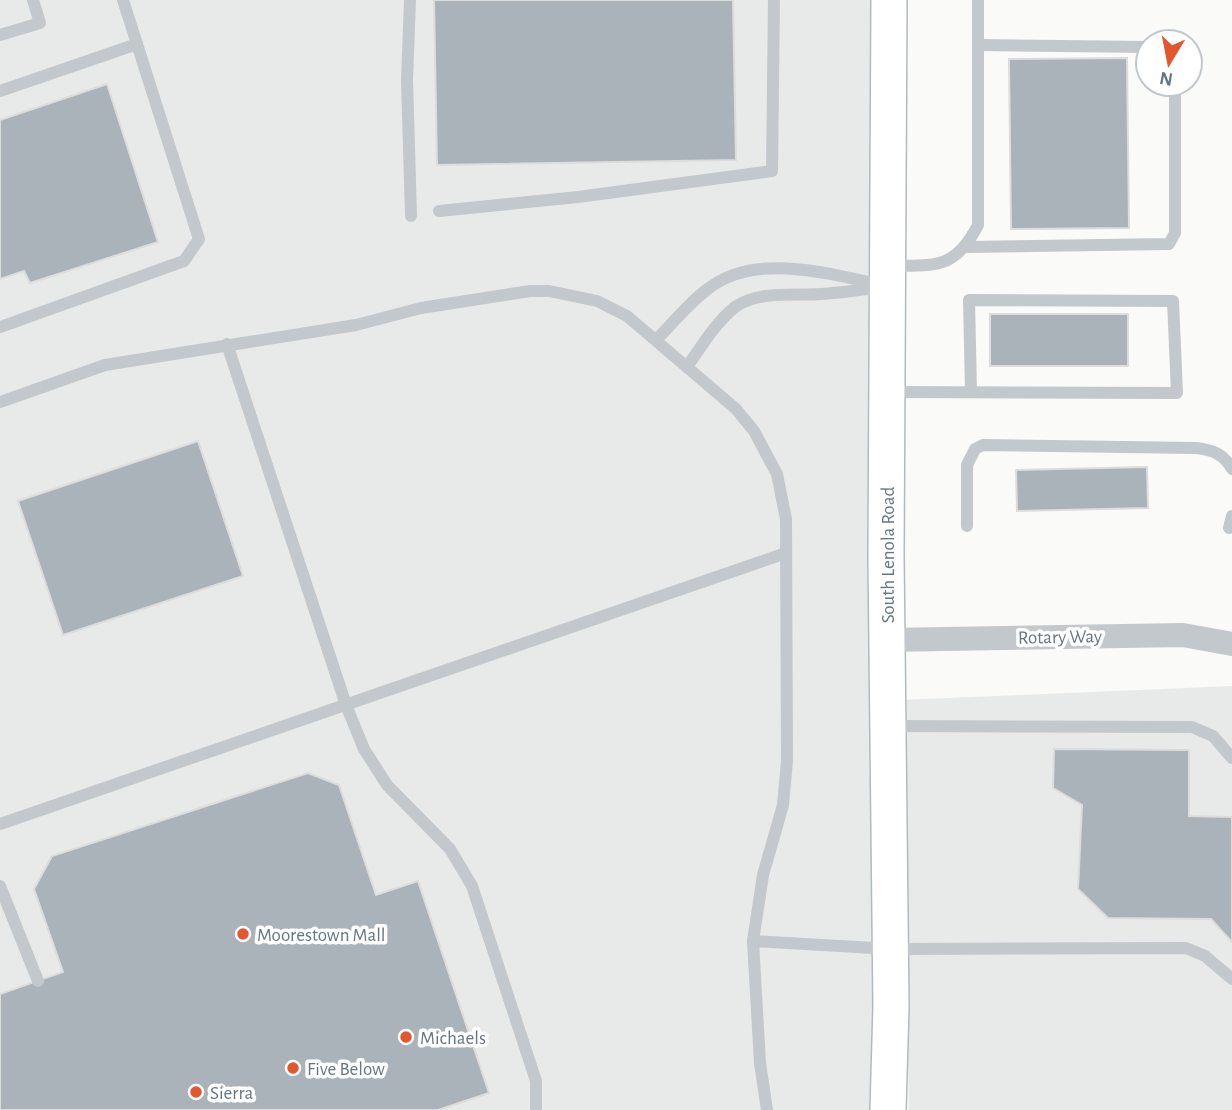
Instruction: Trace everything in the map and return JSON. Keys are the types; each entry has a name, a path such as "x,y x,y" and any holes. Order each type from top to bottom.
{"street":[{"name":"South Lenola Road","path":"888,1110 891,949 886,392 889,0"},
{"name":"Rotary Way","path":"887,640 1182,635 1232,644"}],"lane":[{"path":"0,35 40,23 33,0"},
{"path":"0,327 184,261 199,239 123,0"},
{"path":"410,0 407,80 411,216"},
{"path":"439,211 578,197 772,171 774,0"},
{"path":"687,367 735,307 751,300 773,295 819,294 941,264 967,247 978,225 978,0"},
{"path":"0,91 137,44"},
{"path":"978,44 1134,47"},
{"path":"967,247 1169,244 1175,233 1175,98"},
{"path":"657,339 694,300 730,276 753,271 808,269 886,276"},
{"path":"0,402 104,365 356,325 421,308 530,291 571,294 627,316 736,409 768,455 782,493 786,553 788,750 783,805 763,875 753,941 760,1063 767,1110"},
{"path":"886,392 1177,393 1173,301 969,300 971,392"},
{"path":"227,344 346,705 364,749 387,785 450,849 472,886 536,1081 536,1110"},
{"path":"967,526 967,466 975,449 983,445 1196,447 1220,455 1232,469"},
{"path":"0,824 786,553"},
{"path":"887,726 1192,727 1213,736 1232,758"},
{"path":"0,886 38,981"},
{"path":"753,941 891,949 1186,948 1206,956 1232,979"}],"shaded area":[{"name":"Moorestown Mall","path":"0,0 890,0 890,1110 0,1110"},
{"path":"1232,686 1232,1110 909,1110 902,700"}],"building":[{"path":"434,0 733,0 736,160 437,165"},
{"path":"1127,58 1129,228 1011,229 1009,59"},
{"path":"107,84 158,242 30,283 24,271 0,279 0,120"},
{"path":"990,314 1128,314 1128,366 990,366"},
{"path":"198,441 243,576 63,635 18,501"},
{"path":"1147,467 1148,508 1017,511 1016,470"},
{"path":"1054,749 1189,750 1189,816 1232,817 1232,942 1211,919 1108,918 1078,889 1082,805 1053,788"},
{"name":"Moorestown Mall","path":"308,773 339,785 376,895 418,881 489,1093 438,1110 0,1110 0,994 63,972 34,889 52,856"}],"place":[{"name":"Moorestown Mall","path":"243,934"},
{"name":"Michaels","path":"406,1037"},
{"name":"Five Below","path":"293,1068"},
{"name":"Sierra","path":"196,1092"}]}
